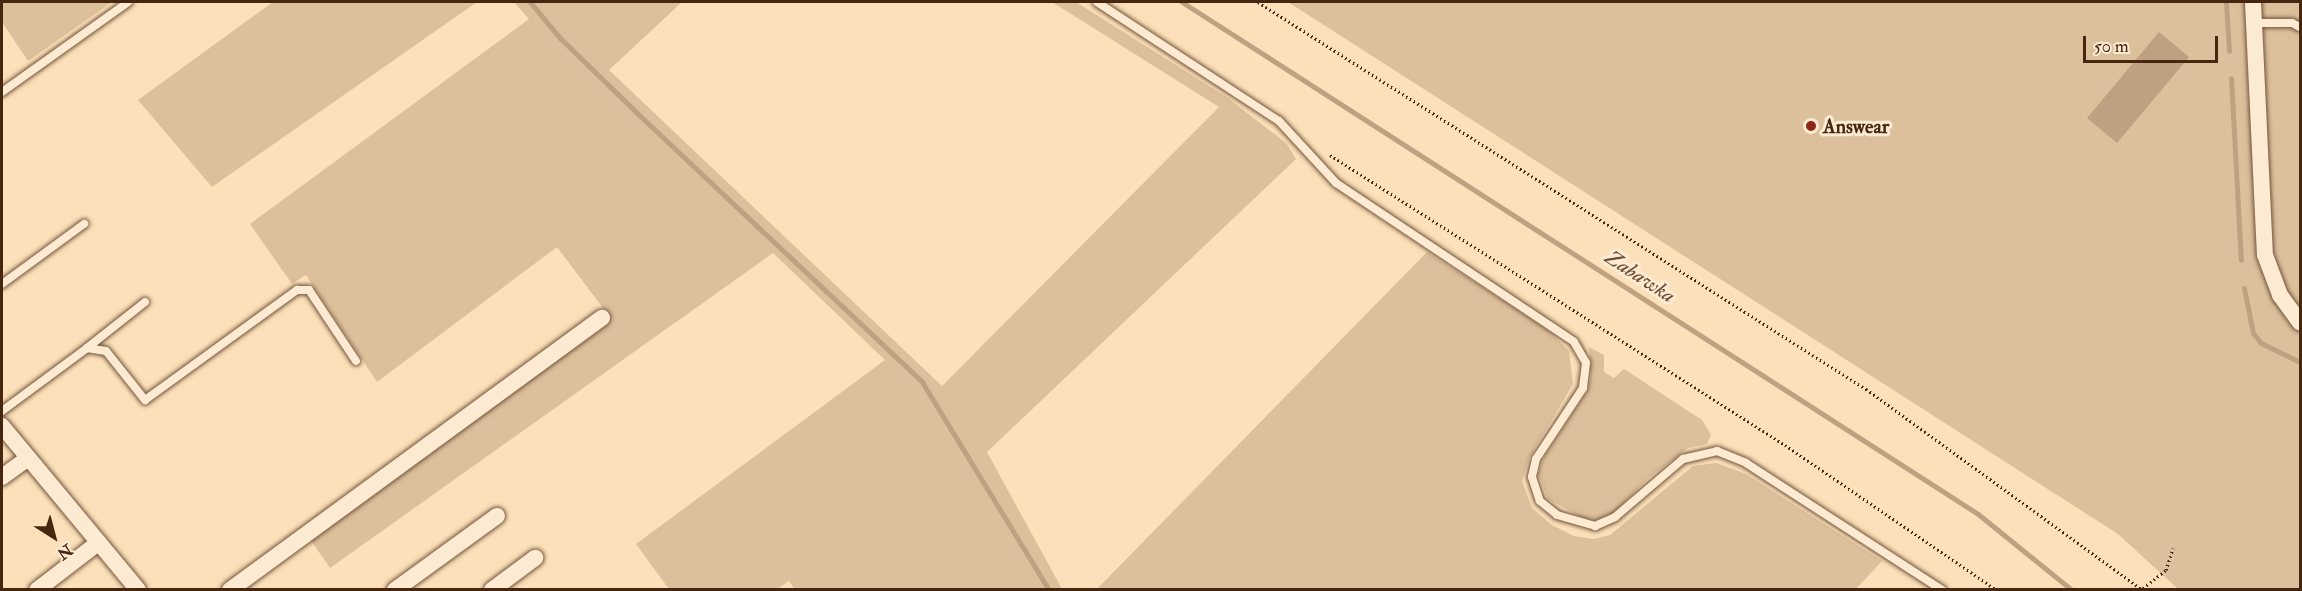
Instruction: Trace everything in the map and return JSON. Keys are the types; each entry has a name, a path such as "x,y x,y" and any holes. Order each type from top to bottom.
{"street":[{"path":"2253,2 2265,255 2280,296 2301,323"},
{"path":"230,590 602,318"},
{"path":"2,426 138,590"},
{"path":"2,477 28,458"},
{"path":"395,590 497,516"},
{"path":"37,590 99,542"},
{"path":"492,590 535,558"}],"lane":[{"path":"2,92 128,2"},
{"path":"1097,2 1279,121 1336,183 1553,324 1574,342 1586,363 1583,388 1536,459 1532,477 1540,501 1557,515 1595,526 1615,517 1683,459 1717,451 1746,463 1942,590"},
{"path":"2254,22 2296,25 2301,17"},
{"path":"2,284 84,224"},
{"path":"87,348 106,351 145,400 297,290 309,290 356,361"},
{"path":"2,411 145,302"}],"path":[{"path":"1258,2 1866,389 2142,589 2166,570 2173,548"},
{"path":"1328,154 1785,445 1997,590"}],"shaded area":[{"path":"2,2 112,2 28,61 2,22"},
{"path":"273,2 477,2 212,187 138,100"},
{"path":"514,2 682,2 609,70 942,386 1219,107 1052,2 1076,2 1228,98 1286,143 1296,159 987,452 1062,589 795,590 789,581 777,589 669,589 636,544 885,360 773,253 330,568 310,539 609,316 557,247 377,382 306,275 292,284 250,224 529,19"},
{"path":"1288,2 2300,2 2300,589 2178,589 2118,534"},
{"path":"2159,32 2189,57 2117,143 2087,118"},
{"path":"1427,252 1547,329 1569,351 1573,384 1529,458 1522,481 1532,508 1552,525 1574,536 1594,539 1610,535 1693,466 1716,463 1746,474 1882,561 1855,590 1097,589"},
{"path":"1589,347 1604,355 1604,372 1614,378 1624,369 1702,420 1711,435 1707,444 1688,448 1647,479 1615,512 1596,520 1581,517 1548,499 1538,473 1545,456 1587,392 1591,376"}],"waterway":[{"path":"530,2 560,38 637,113 922,382 1049,590"},
{"name":"Zabawka","path":"1182,2 1978,514 2072,590"},
{"path":"2226,2 2229,51"},
{"path":"2231,78 2241,260"},
{"path":"2244,288 2253,333 2261,343 2300,362"}],"place":[{"name":"Answear","path":"1811,126"}]}
